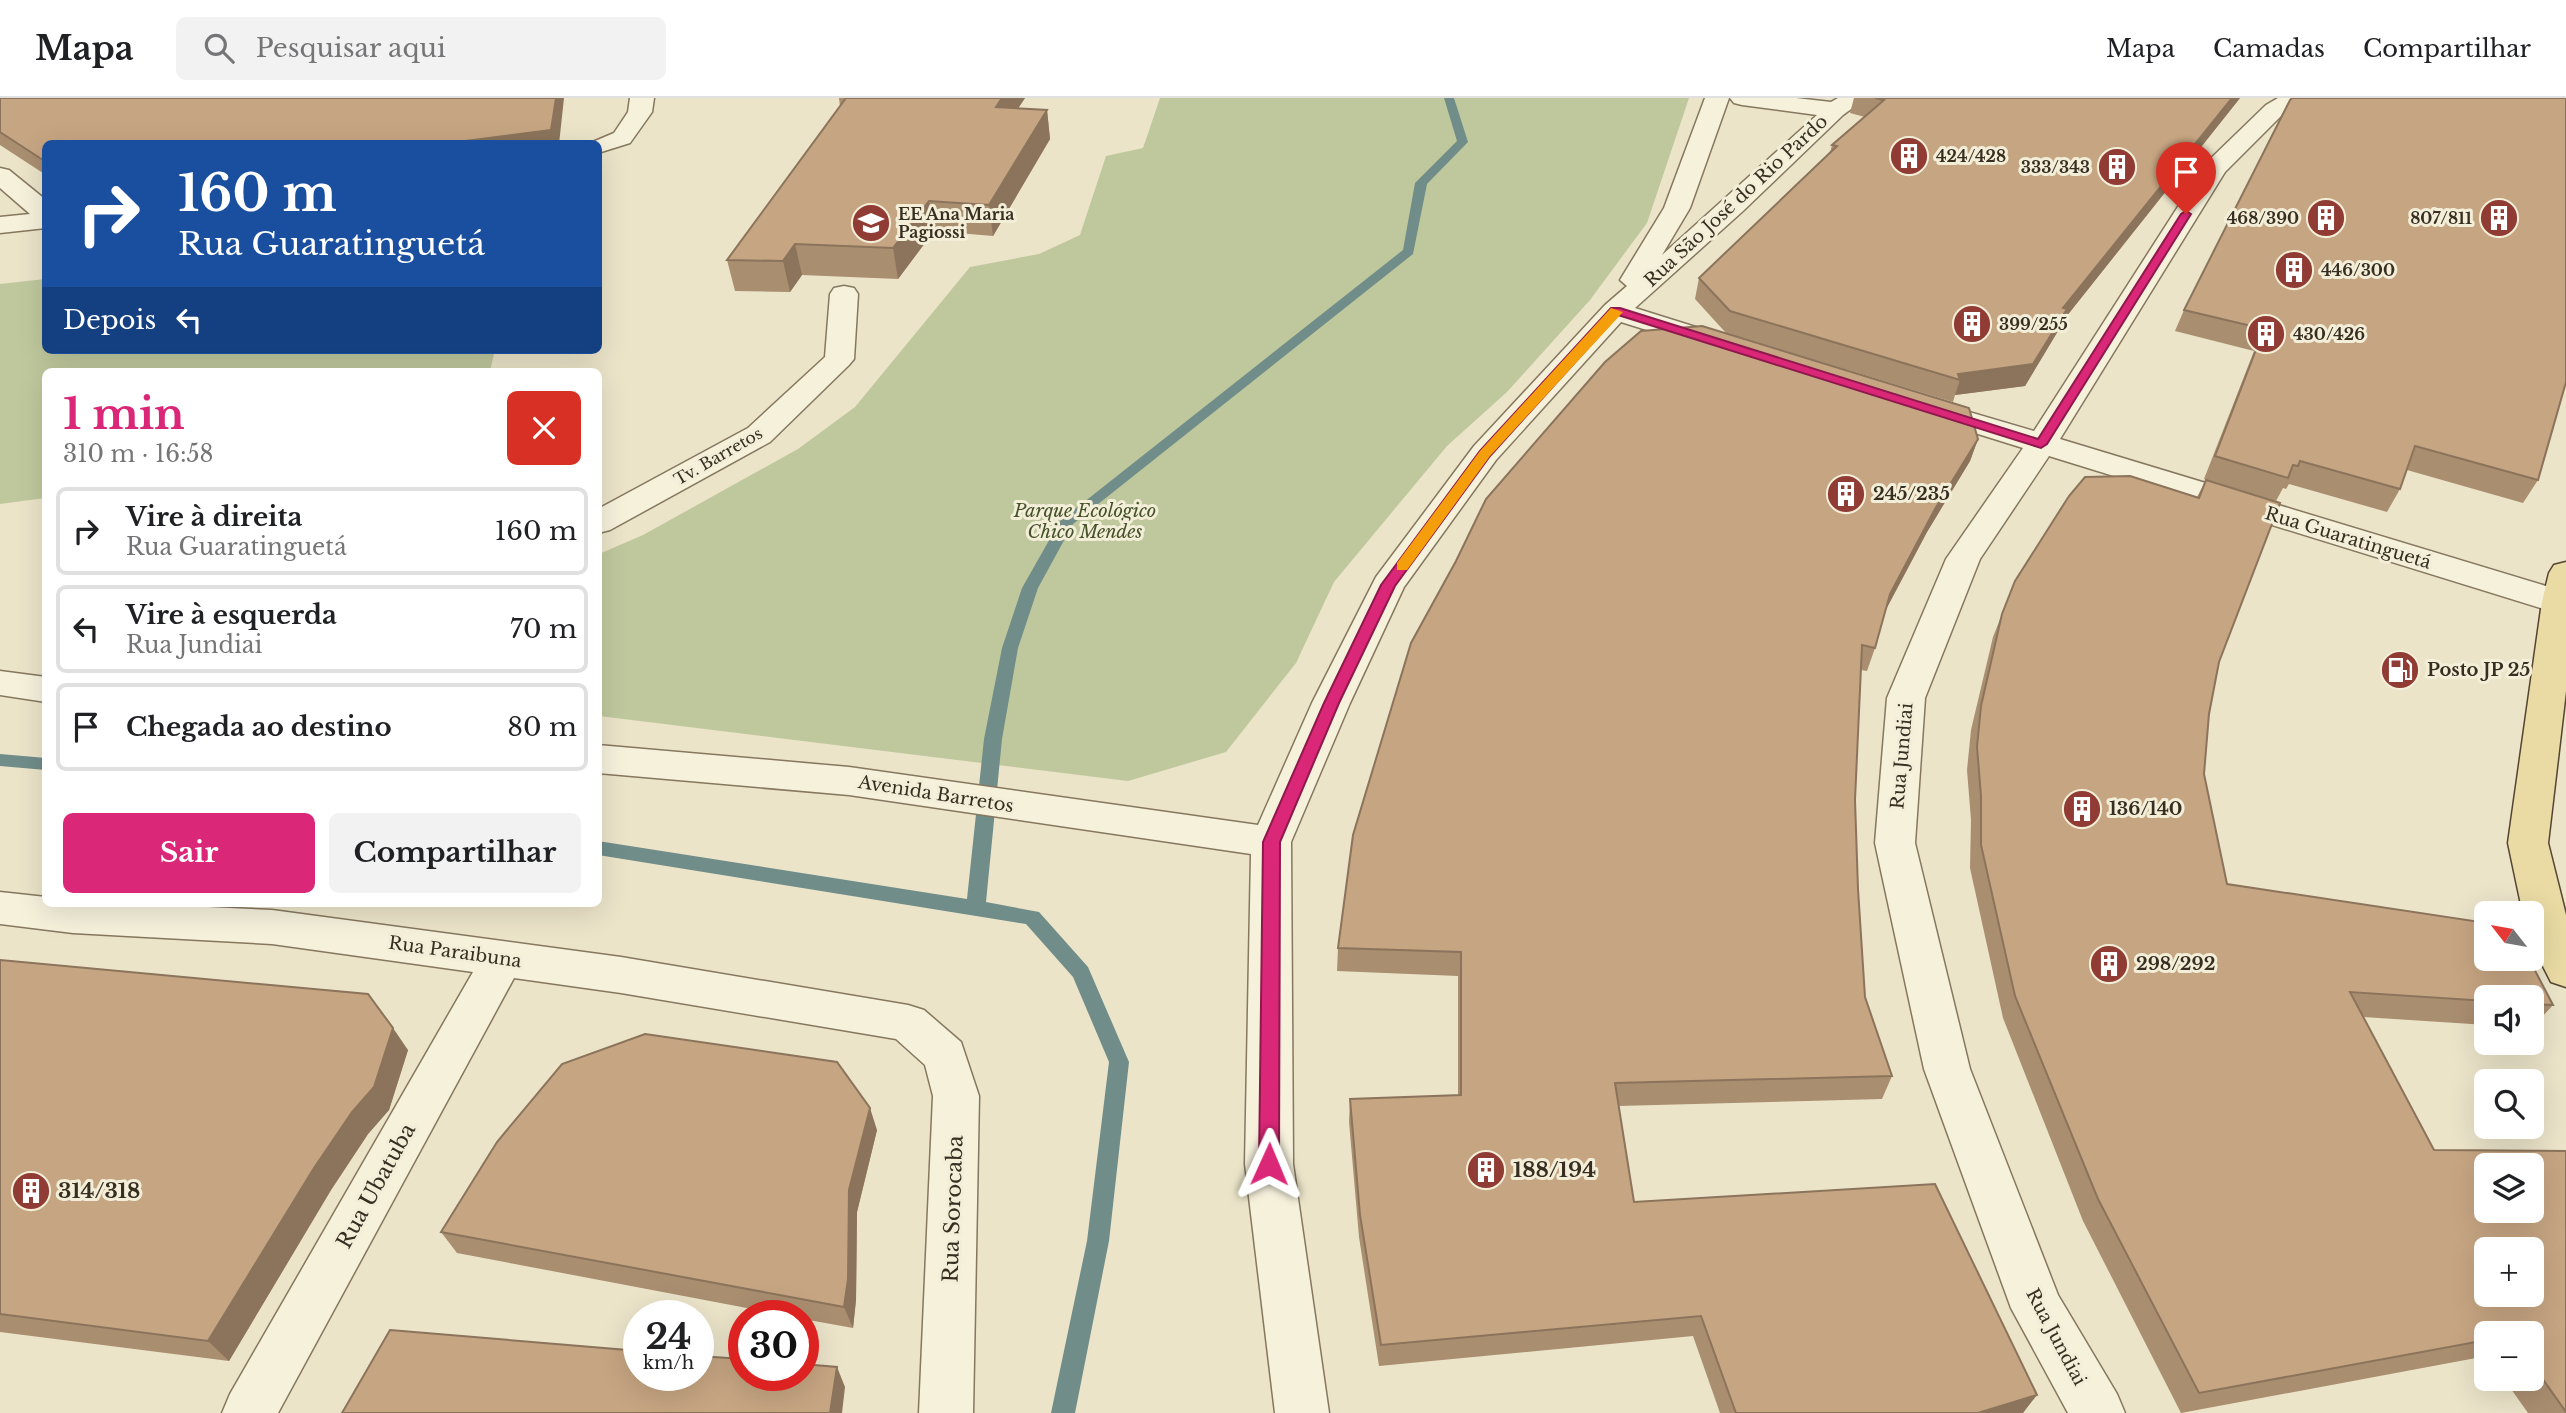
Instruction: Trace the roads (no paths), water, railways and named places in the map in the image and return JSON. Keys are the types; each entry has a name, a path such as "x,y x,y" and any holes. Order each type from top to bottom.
{"main road":[{"path":"2563,588 2528,843 2550,937 2566,970"}],"street":[{"path":"602,145 622,138 640,112 642,98"},
{"path":"1717,98 1677,208 1615,311 1748,352"},
{"path":"1742,98 1844,104"},
{"name":"Rua Jundiai","path":"2098,1413 2036,1308 1947,1069 1895,843 1906,698 1963,559 2041,444 2215,168 2274,110 2295,98"},
{"name":"Rua São José do Rio Pardo","path":"1302,1413 1269,1164 1271,842 1331,703 1388,585 1485,453 1615,311 1844,104"},
{"path":"0,175 42,211"},
{"path":"0,226 42,221"},
{"name":"Tv. Barretos","path":"602,521 759,435 839,359 844,294"},
{"name":"Rua Guaratinguetá","path":"1895,398 2041,444 2563,588"},
{"path":"0,683 42,689"},
{"name":"Avenida Barretos","path":"602,759 849,781 1271,842"},
{"name":"Rua Paraibuna","path":"0,908 73,917 272,927 503,958 908,1023"},
{"name":"Rua Ubatuba","path":"249,1413 503,958"},
{"name":"Rua Sorocaba","path":"908,1023 945,1055 956,1096 946,1413"}],"waterway":[{"path":"976,908 993,739 1010,648 1030,588 1067,521 1409,251 1421,183 1463,142 1449,98"},
{"path":"0,760 42,764"},
{"path":"602,849 1032,917 1081,973 1119,1062 1098,1241 1063,1413"}],"place":[{"name":"424/428","path":"1909,156"},
{"name":"333/343","path":"2117,167"},
{"name":"468/390","path":"2326,218"},
{"name":"807/811","path":"2499,218"},
{"name":"EE Ana Maria Pagiossi","path":"871,223"},
{"name":"446/300","path":"2294,270"},
{"name":"399/255","path":"1972,324"},
{"name":"430/426","path":"2266,334"},
{"name":"245/235","path":"1846,494"},
{"name":"Posto JP 25","path":"2400,670"},
{"name":"136/140","path":"2082,809"},
{"name":"298/292","path":"2109,964"},
{"name":"188/194","path":"1486,1170"},
{"name":"314/318","path":"31,1191"}],"park label":[{"name":"Parque Ecológico Chico Mendes","path":"1085,521"}]}
